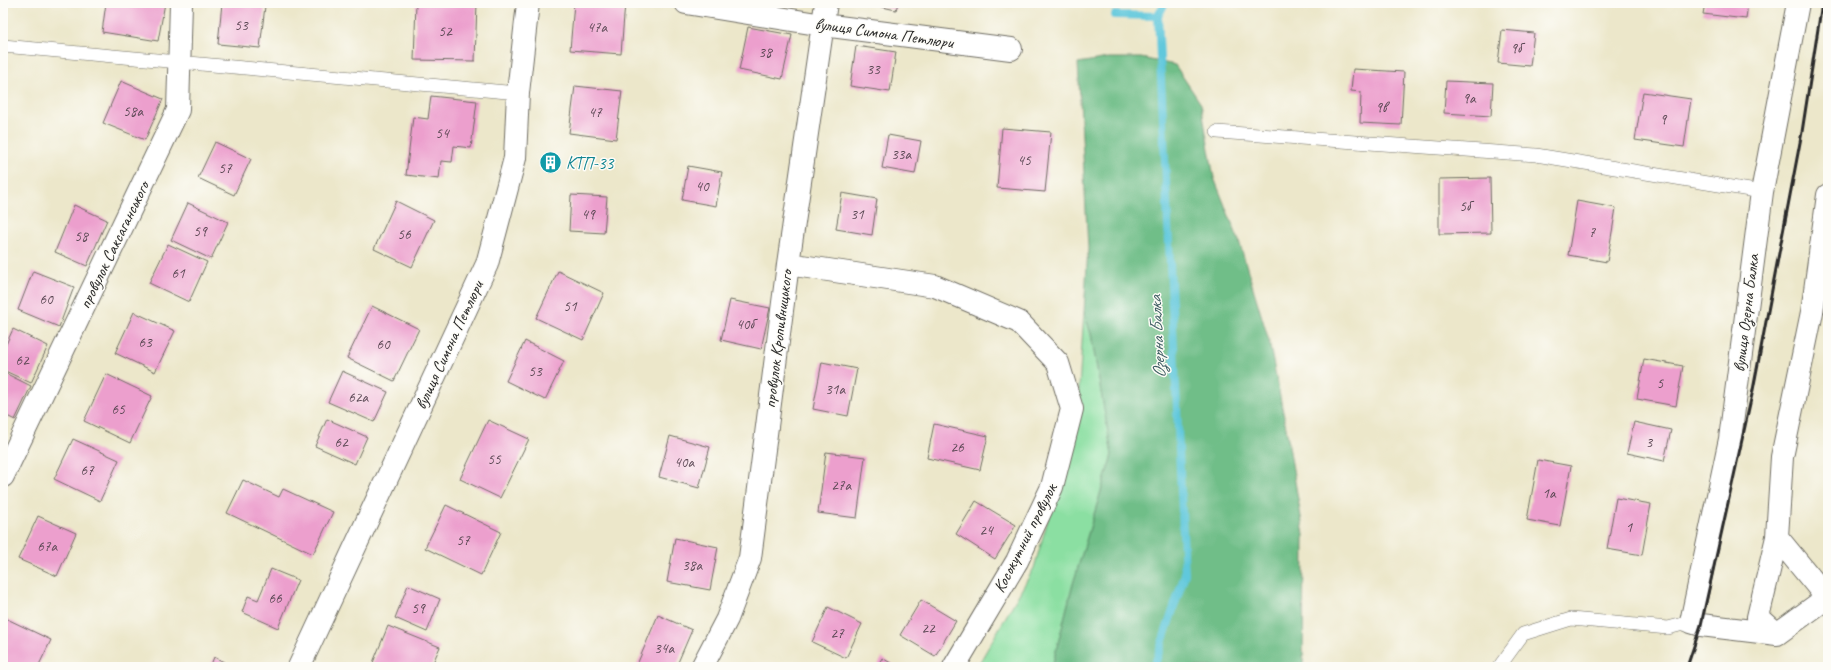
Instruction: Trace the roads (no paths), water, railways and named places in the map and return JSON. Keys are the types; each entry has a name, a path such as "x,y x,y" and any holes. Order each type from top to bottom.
{"street":[{"name":"провулок Саксаганського","path":"3,476 178,110 181,3"},
{"name":"вулиця Симона Петлюри","path":"299,667 487,264 515,158 518,93 528,3"},
{"name":"вулиця Симона Петлюри","path":"686,3 823,25 1010,50"},
{"name":"провулок Кропивницького","path":"702,667 727,619 750,558 788,264 826,3"},
{"name":"вулиця Озерна Балка","path":"1691,622 1730,439 1762,192 1798,3"},
{"path":"1778,634 1758,617 1777,537 1782,457 1812,312 1828,195"},
{"name":"Косокутний провулок","path":"788,264 935,286 1019,322 1058,363 1072,409 1052,488 1016,561 954,667"},
{"path":"1691,622 1701,625 1778,634 1828,598 1777,537"}],"lane":[{"path":"3,46 518,93"},
{"path":"1217,132 1536,155 1762,192"},
{"path":"1499,667 1523,634 1571,619 1668,628 1691,622"}],"waterway":[{"name":"Озерна Балка","path":"1154,667 1185,574 1158,16 1165,3"},
{"path":"1115,15 1158,16"}],"railway":[{"path":"1687,667 1701,625 1753,390 1802,132 1822,3"}],"place":[{"name":"КТП-33","path":"550,163"}]}
